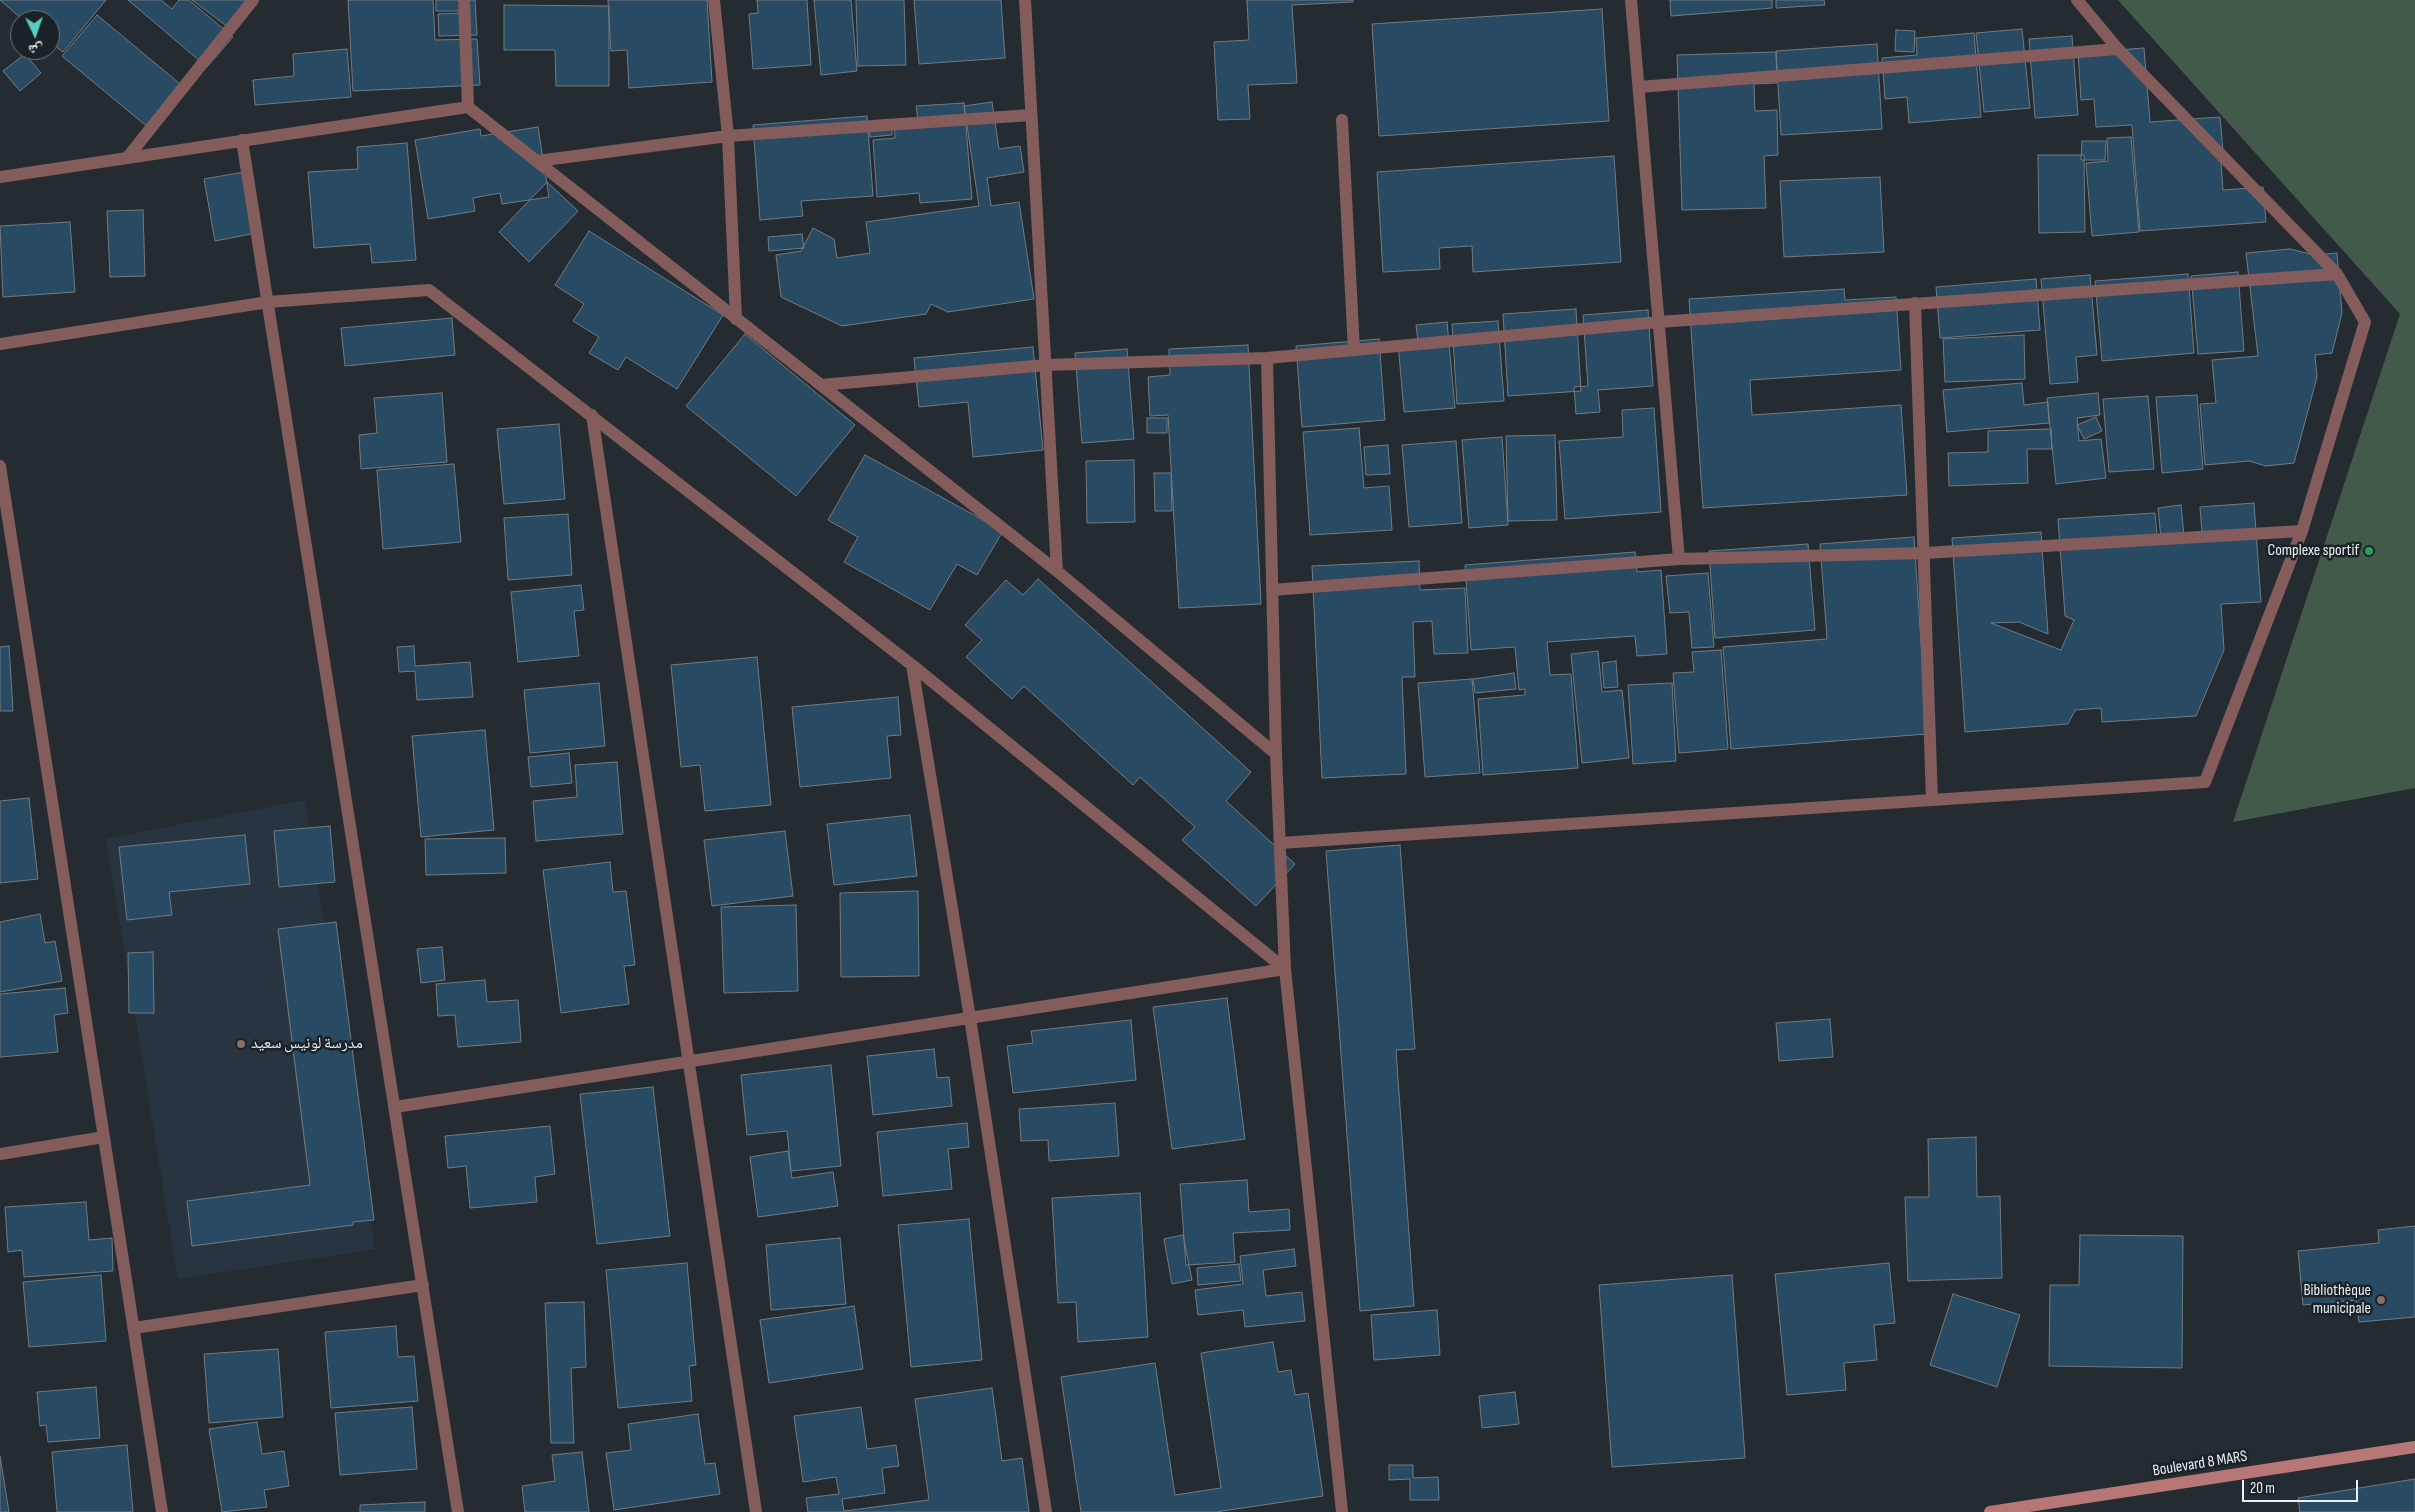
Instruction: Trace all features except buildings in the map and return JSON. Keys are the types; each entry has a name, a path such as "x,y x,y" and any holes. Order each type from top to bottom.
{"main road":[{"name":"Boulevard 8 MARS","path":"1994,1512 2415,1447"}],"street":[{"path":"127,158 252,0"},
{"path":"464,0 468,107"},
{"path":"714,0 728,136 736,319"},
{"path":"1025,0 1057,571"},
{"path":"1631,0 1679,559"},
{"path":"1280,843 2205,782 2302,531 2365,322 2337,274 2118,48 2077,0"},
{"path":"1639,86 2118,48"},
{"path":"0,177 468,107 1057,571 1276,754"},
{"path":"537,161 728,136 1031,115"},
{"path":"1342,120 1354,350"},
{"path":"242,140 458,1512"},
{"path":"821,385 1046,365 1267,358 1659,322 2337,274"},
{"path":"0,344 268,302 429,290 912,665 1285,969"},
{"path":"1915,303 1932,800"},
{"path":"1267,358 1276,754 1285,969 1342,1512"},
{"path":"592,415 687,1062 756,1512"},
{"path":"0,466 162,1512"},
{"path":"1272,590 1679,559 1925,553 2302,531"},
{"path":"912,665 970,1018 1046,1512"},
{"path":"395,1107 1285,969"},
{"path":"0,1154 104,1137"},
{"path":"134,1328 423,1285"}],"shaded area":[{"name":"مدرسة لونيس سعيد","path":"305,800 375,1249 178,1279 106,839"}],"green space":[{"name":"Complexe sportif","path":"2118,0 2415,0 2415,788 2233,822 2400,314"}],"place":[{"name":"Complexe sportif","path":"2369,551"},
{"name":"مدرسة لونيس سعيد","path":"241,1044"},
{"name":"Bibliothèque municipale","path":"2381,1300"}]}
